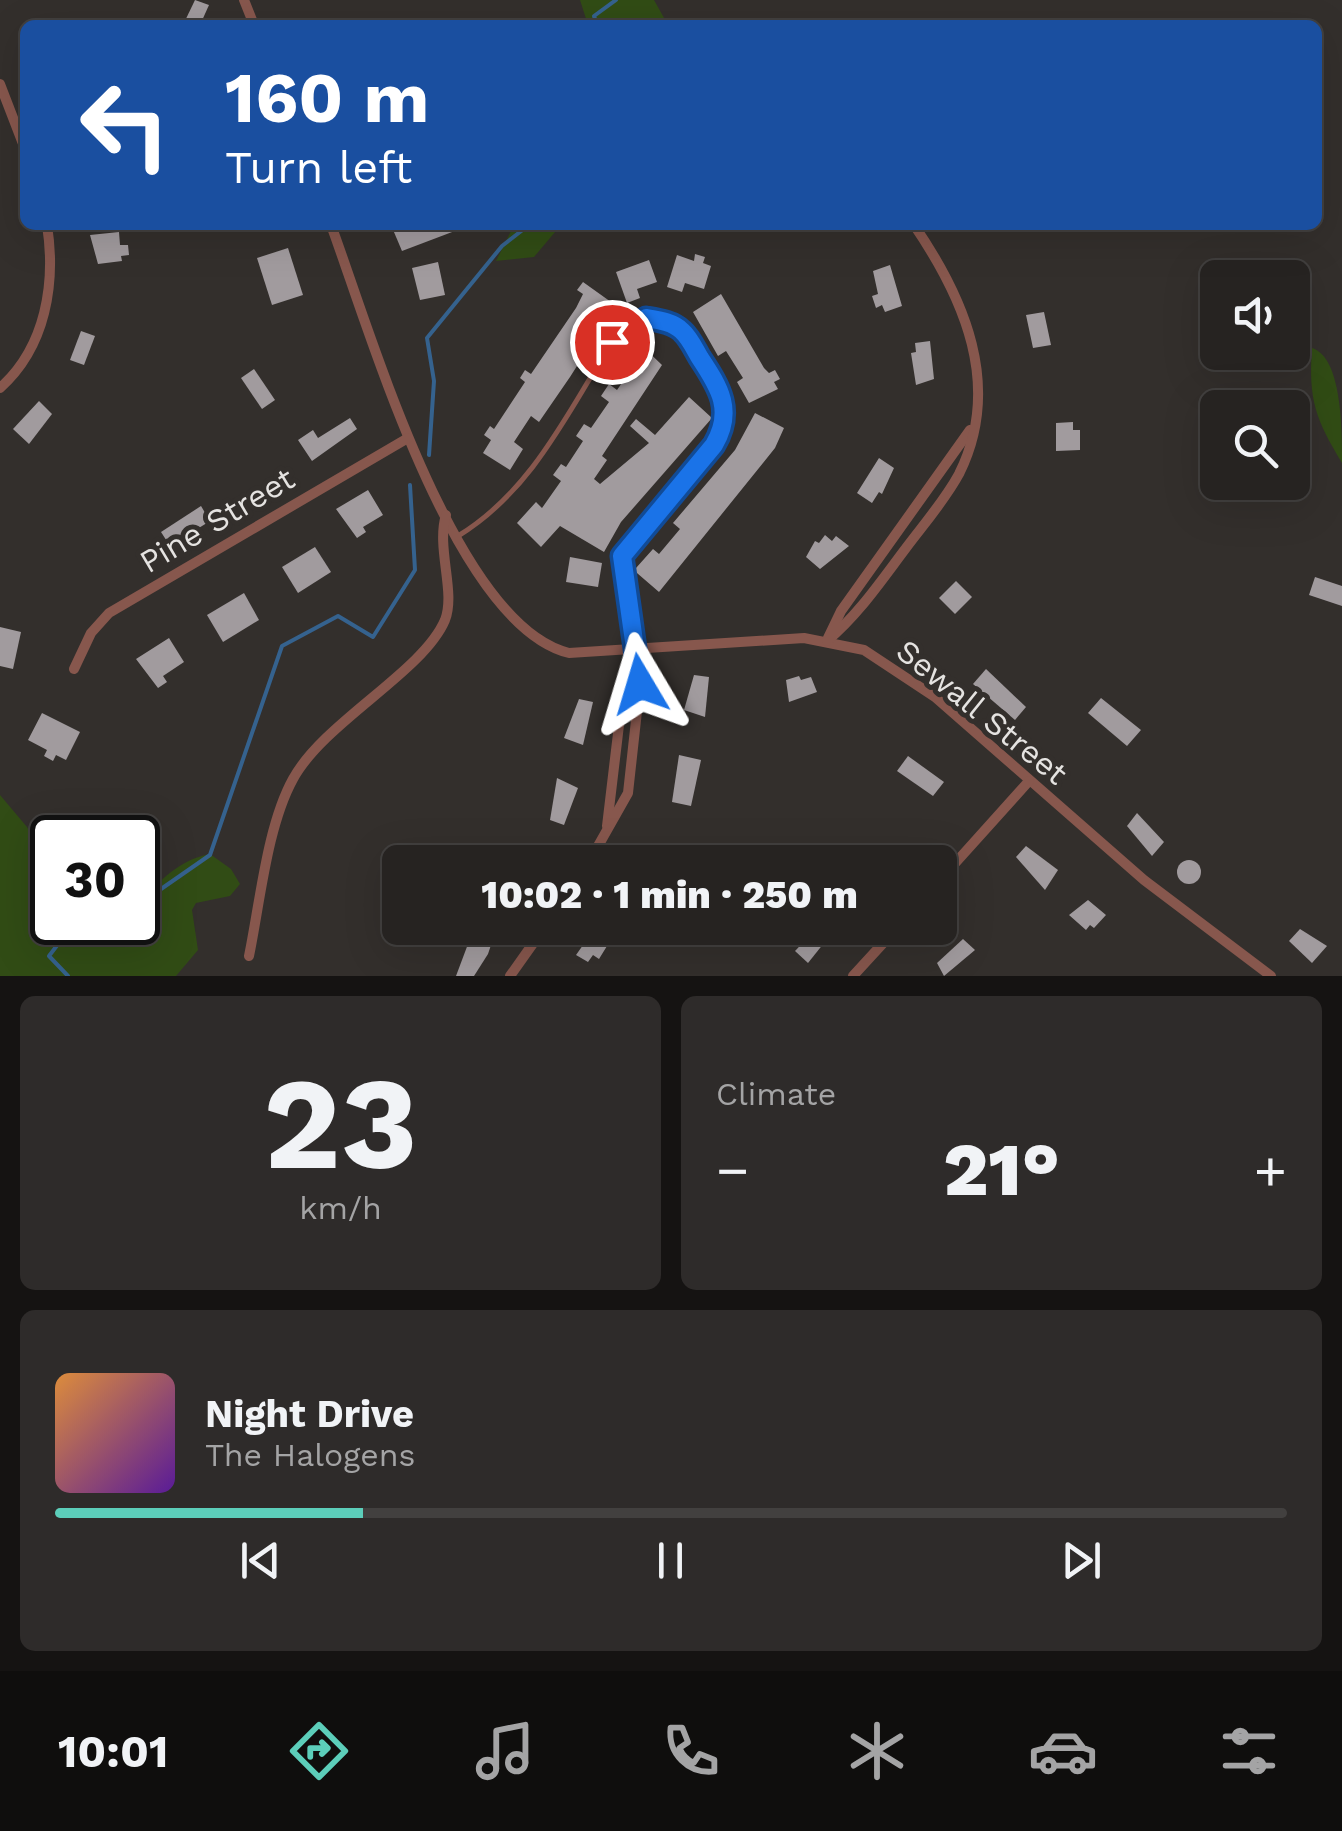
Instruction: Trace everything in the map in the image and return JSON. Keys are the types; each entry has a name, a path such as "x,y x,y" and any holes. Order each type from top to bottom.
{"street":[{"path":"0,84 20,136"},
{"path":"0,388 29,353 44,318 50,280 47,230"},
{"name":"Sewall Street","path":"334,230 367,337 408,438 484,580 523,628 540,641 569,653 635,652 766,639 827,640 864,650 908,677 1206,930 1271,976"},
{"path":"827,640 852,620 946,495 966,459 976,379 968,323 946,273 917,230"},
{"path":"827,640 840,611 934,487 971,429"},
{"name":"Pine Street","path":"74,669 91,633 110,614 408,438"},
{"path":"249,956 279,817 293,778 355,710 426,647 446,618 440,533 446,515"},
{"path":"604,837 615,780 624,683 635,652"},
{"path":"599,845 625,802 630,782 640,684 635,652"},
{"path":"957,861 1028,781"},
{"path":"510,976 532,945"},
{"path":"854,976 882,945"}],"lane":[{"path":"458,536 495,512 522,484 612,342 630,325 646,318 668,322 682,332 718,386 726,410 724,428 622,556 635,652"},
{"path":"934,487 946,495"},
{"path":"621,717 636,718"},
{"path":"615,780 630,782"}],"green space":[{"path":"580,0 654,0 665,20 586,20"},
{"path":"512,230 557,230 534,257 496,261"},
{"path":"1312,348 1322,354 1335,380 1342,463 1316,409 1311,382"},
{"path":"0,795 30,832 30,945 160,945 160,882 200,856 210,854 231,869 240,884 230,896 196,903 192,910 198,950 176,976 0,976"}],"building":[{"path":"195,0 209,5 202,20 185,20"},
{"path":"393,230 457,230 402,251"},
{"path":"119,232 120,245 128,245 129,255 121,256 122,261 98,264 90,235"},
{"path":"288,248 303,295 272,305 257,258"},
{"path":"695,254 705,257 703,263 711,266 704,289 685,283 682,292 667,287 677,255 694,261"},
{"path":"649,260 657,282 637,289 640,298 627,303 616,272"},
{"path":"438,262 445,295 420,300 412,268"},
{"path":"890,265 902,306 885,312 882,305 876,308 872,296 878,294 873,271"},
{"path":"583,282 618,307 603,328 595,322 576,350 584,355 539,422 531,416 514,442 523,449 510,470 483,453 491,440 484,435 490,426 494,429 525,382 520,378 525,370 531,374 576,308 583,294 577,290"},
{"path":"721,294 764,368 769,373 775,370 780,379 774,382 778,389 749,403 737,382 743,378 726,351 718,356 693,312"},
{"path":"1044,312 1051,345 1033,348 1026,315"},
{"path":"81,331 95,336 84,365 70,360"},
{"path":"930,341 934,379 916,385 911,353 916,352 915,343"},
{"path":"638,342 662,365 602,456 607,460 594,479 600,484 649,443 630,426 636,419 655,435 689,397 712,418 621,522 604,552 560,526 541,547 517,523 536,502 542,508 561,481 553,475 561,464 566,467 583,441 576,436 584,424 591,428 609,402 601,396 609,384 617,390 635,364 627,359"},
{"path":"254,369 275,400 262,409 241,378"},
{"path":"39,401 52,414 29,444 13,429"},
{"path":"755,413 784,428 775,448 659,592 630,567 636,568 653,549 659,554 680,529 673,523 735,450"},
{"path":"350,418 357,429 312,461 298,440 313,430 318,438"},
{"path":"1073,422 1073,430 1080,430 1080,450 1056,451 1056,423"},
{"path":"879,458 894,468 882,494 879,492 872,503 857,493"},
{"path":"368,490 383,515 363,527 366,532 357,538 336,509"},
{"path":"201,506 210,521 170,546 161,532"},
{"path":"825,535 832,541 836,536 849,546 820,569 806,557 815,541 819,543"},
{"path":"315,547 331,572 298,593 282,567"},
{"path":"570,557 602,563 598,587 566,582"},
{"path":"1315,577 1342,586 1342,606 1309,595"},
{"path":"956,581 972,597 955,614 939,598"},
{"path":"244,593 259,620 223,642 207,615"},
{"path":"0,627 21,632 13,669 0,666"},
{"path":"169,638 184,662 163,676 167,682 158,688 136,659"},
{"path":"986,669 1026,707 1015,720 973,684"},
{"path":"694,675 709,677 705,717 684,710"},
{"path":"799,676 801,680 811,677 817,692 789,702 786,680"},
{"path":"1101,698 1141,730 1127,746 1088,713"},
{"path":"579,699 593,702 583,745 564,738"},
{"path":"42,713 80,732 66,760 56,755 53,761 44,756 47,750 28,740"},
{"path":"679,755 701,760 691,806 672,802"},
{"path":"908,756 944,782 933,796 897,771"},
{"path":"557,778 578,788 564,825 550,820"},
{"path":"1137,813 1164,842 1152,856 1127,826"},
{"path":"1026,846 1058,870 1045,890 1016,857"},
{"path":"1189,860 1201,872 1189,884 1177,872"},
{"path":"1088,900 1106,915 1094,928 1090,925 1086,930 1069,915"},
{"path":"1300,929 1327,946 1312,963 1289,941"},
{"path":"963,939 975,950 944,976 937,963"},
{"path":"468,945 491,945 474,976 456,976"},
{"path":"583,945 608,945 599,959 593,955 588,962 576,955"},
{"path":"801,945 822,945 808,963 795,951"}],"waterway":[{"path":"595,20 594,16 616,0"},
{"path":"429,455 434,381 427,338 502,246 523,230"},
{"path":"160,890 210,855 282,646 338,616 373,637 415,570 410,485"},
{"path":"57,945 49,956 68,976"}],"route":[{"path":"612,342 630,325 646,318 668,322 682,332 718,386 726,410 724,428 714,445 622,556 620,568 632,607 640,684"}]}
